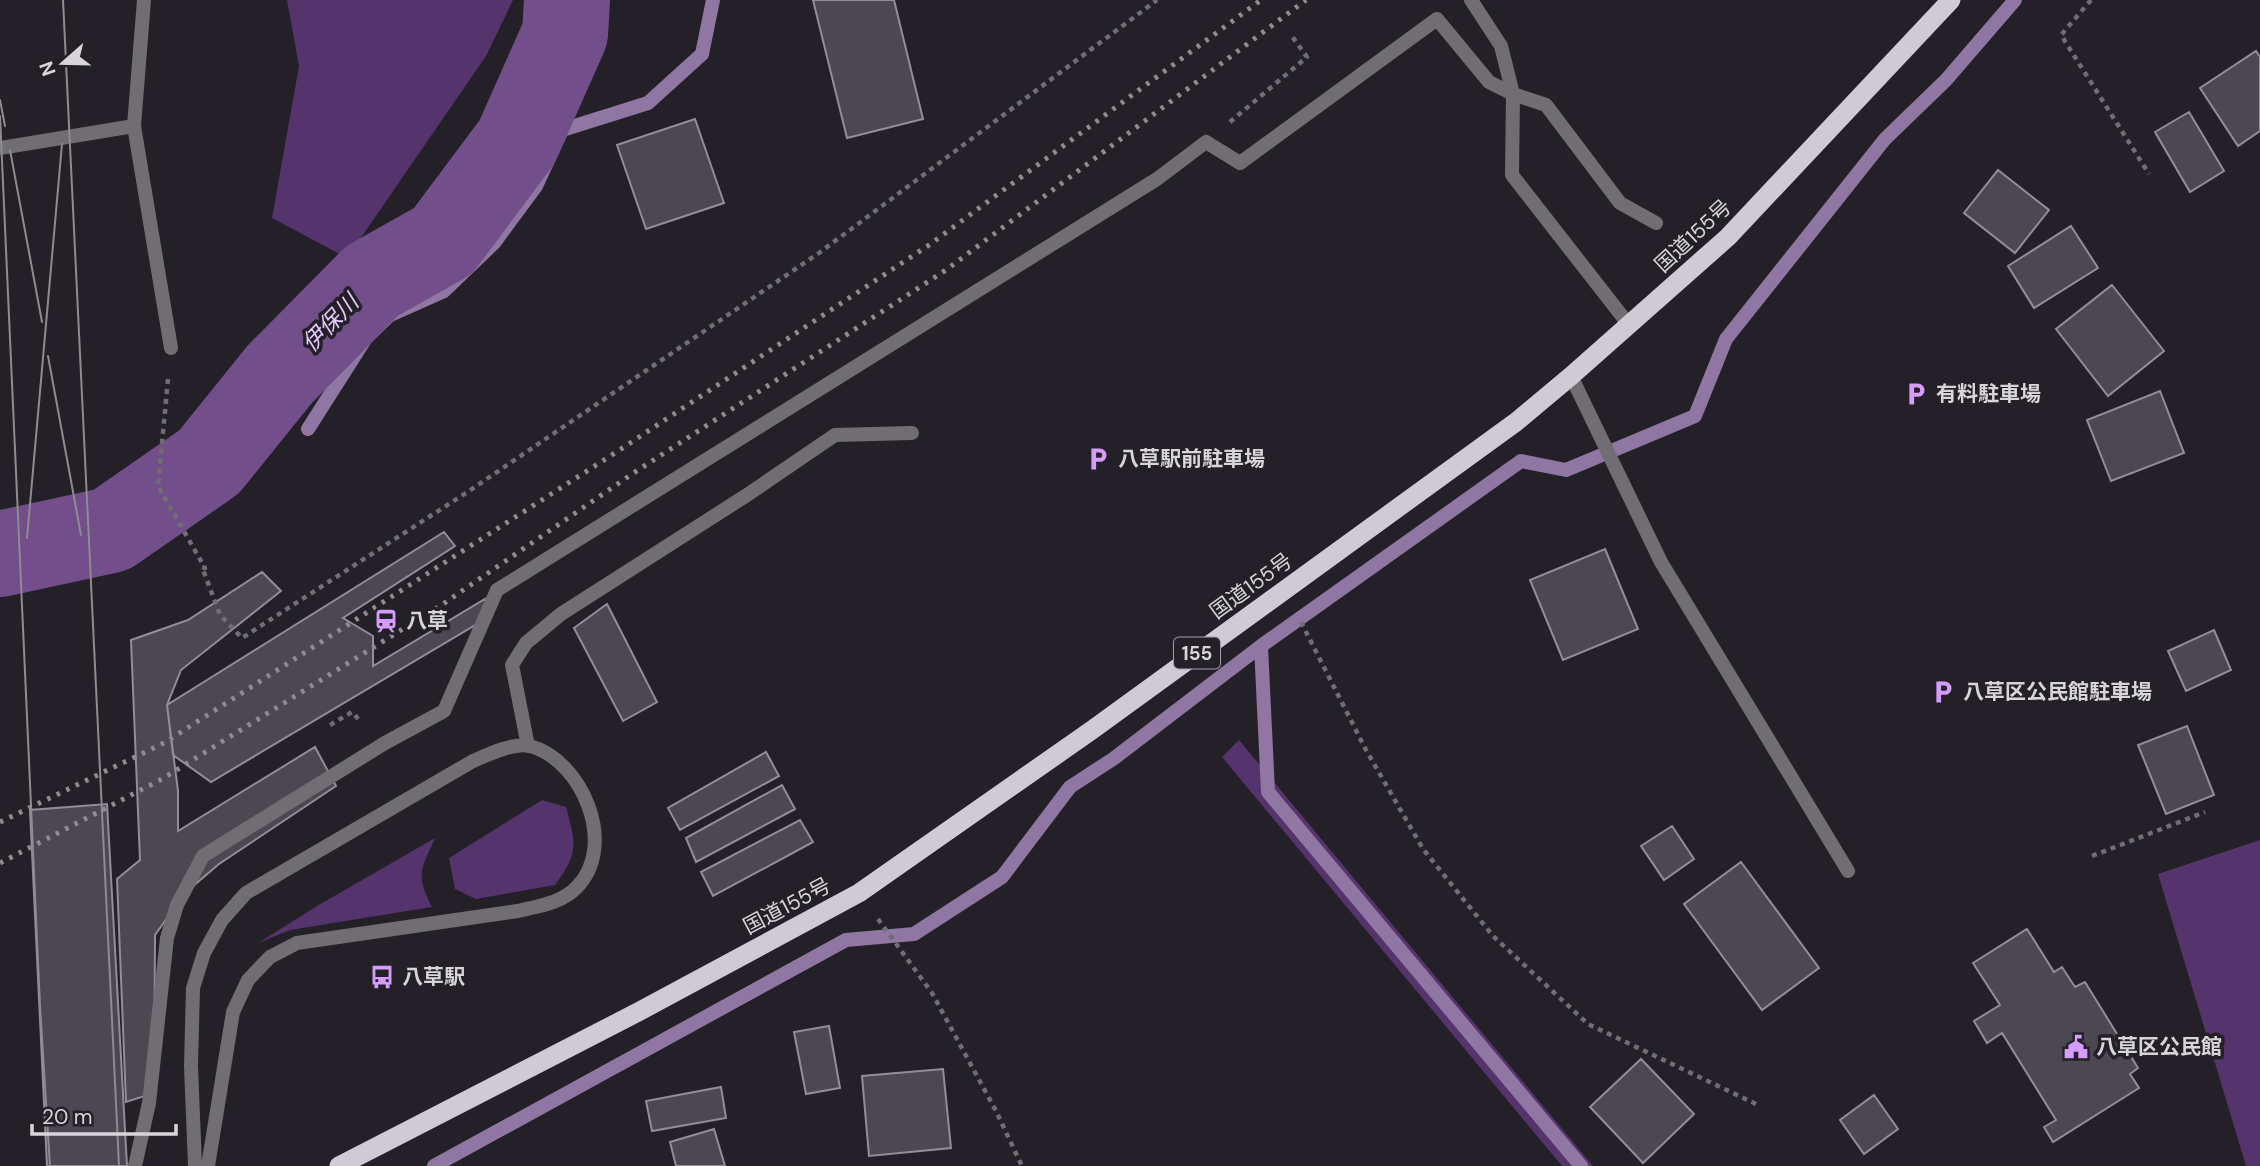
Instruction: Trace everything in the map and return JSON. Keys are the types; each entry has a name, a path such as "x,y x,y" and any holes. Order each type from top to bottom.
{"highway":[{"name":"国道155号","path":"339,1166 859,893 1092,730 1516,422 1571,376 1728,237 1951,0"}],"street":[{"path":"144,0 134,126 171,348"},
{"path":"1471,0 1501,46 1513,93 1512,175 1629,325"},
{"path":"135,1166 149,1103 167,938 177,905 203,856 443,711 497,590 1157,179 1206,142 1240,163 1437,19 1489,82 1546,104 1620,203 1656,223"},
{"path":"0,148 134,126"},
{"path":"1571,376 1661,562 1848,871"},
{"path":"528,746 512,665 526,643 561,614 747,495 835,435 912,433"},
{"path":"195,1166 191,1066 193,988 204,953 222,920 246,893 473,761 501,749 528,746 552,758 578,784 591,812 596,841 590,868 577,887 554,903 518,911 298,943 270,957 248,980 233,1012 208,1166"}],"path":[{"path":"171,348 158,486 205,568 202,567 220,615 242,638 469,491 819,253 1157,0"},
{"path":"2091,0 2061,35 2149,174"},
{"path":"1206,142 1307,57 1291,34"},
{"path":"1284,589 1366,750 1423,849 1493,936 1588,1024 1756,1104"},
{"path":"330,725 352,712"},
{"path":"2092,856 2205,812"},
{"path":"859,893 932,993 996,1111 1021,1166"}],"shaded area":[{"path":"287,0 513,0 486,56 347,258 272,218 299,66"},
{"path":"1239,740 1593,1166 1562,1166 1222,757"},
{"path":"542,800 566,807 572,830 572,856 555,885 476,899 455,889 449,858"},
{"path":"435,838 422,872 423,887 432,907 290,930 258,943 317,906"},
{"path":"2260,840 2260,1166 2246,1166 2158,874"}],"building":[{"path":"813,0 894,0 923,119 847,138"},
{"path":"2256,51 2260,57 2260,131 2238,146 2200,88"},
{"path":"2189,112 2224,171 2190,192 2155,132"},
{"path":"695,119 724,203 646,229 617,145"},
{"path":"1998,170 2049,210 2015,253 1964,213"},
{"path":"2071,226 2098,268 2034,308 2008,266"},
{"path":"2112,285 2164,351 2108,396 2056,329"},
{"path":"2160,391 2184,453 2111,481 2087,420"},
{"path":"444,532 455,546 343,618 373,636 373,666 485,599 492,615 211,782 173,755 167,705"},
{"path":"1605,549 1638,629 1563,660 1530,580"},
{"path":"262,572 281,591 181,670 167,705 178,791 178,831 315,747 336,786 219,864 185,893 155,935 154,1093 126,1102 117,879 140,860 131,640 188,620"},
{"path":"607,604 657,702 623,721 574,628"},
{"path":"2214,630 2231,670 2186,691 2168,651"},
{"path":"2187,726 2214,795 2166,814 2138,745"},
{"path":"766,752 779,776 680,830 668,808"},
{"path":"782,785 795,809 696,862 686,838"},
{"path":"107,804 127,1166 47,1166 30,810"},
{"path":"800,820 813,842 713,896 701,872"},
{"path":"1672,826 1694,859 1664,880 1641,846"},
{"path":"1741,862 1819,968 1762,1010 1684,904"},
{"path":"2027,929 2054,972 2062,967 2075,987 2085,982 2138,1068 2130,1074 2139,1088 2053,1142 2044,1127 2056,1120 2002,1033 1987,1043 1974,1021 2000,1005 1973,963"},
{"path":"829,1026 840,1088 806,1094 794,1032"},
{"path":"1641,1059 1694,1114 1643,1163 1590,1107"},
{"path":"943,1069 951,1148 869,1156 862,1076"},
{"path":"721,1087 726,1118 652,1131 646,1101"},
{"path":"1874,1095 1898,1129 1864,1154 1840,1120"},
{"path":"714,1129 725,1166 676,1166 670,1142"}],"waterway":[{"name":"伊保川","path":"0,554 111,530 209,462 280,374 372,281 443,241 517,142 565,34 567,0"},
{"path":"308,429 366,338 390,315 444,291 494,243 536,186 562,130 648,103 702,54 713,0"},
{"path":"434,1166 846,940 914,934 1002,877 1070,787 1113,759 1261,646 1521,461 1566,470 1695,416 1726,339 1885,139 1946,80 2015,0"},
{"path":"1261,646 1268,792 1581,1166"}],"tram line":[{"path":"63,0 119,1166"},
{"path":"0,100 5,126"},
{"path":"0,116 40,1006 50,1166"},
{"path":"27,538 62,144"},
{"path":"10,150 42,322"},
{"path":"48,356 81,535"}],"railway":[{"path":"0,822 164,743 618,451 929,245 1261,0"},
{"path":"0,863 162,779 443,604 632,474 946,270 1306,0"}],"place":[{"name":"有料駐車場","path":"1916,394"},
{"name":"八草駅前駐車場","path":"1098,459"},
{"name":"八草","path":"386,621"},
{"name":"八草区公民館駐車場","path":"1943,692"},
{"name":"八草駅","path":"382,977"},
{"name":"八草区公民館","path":"2076,1047"}]}
